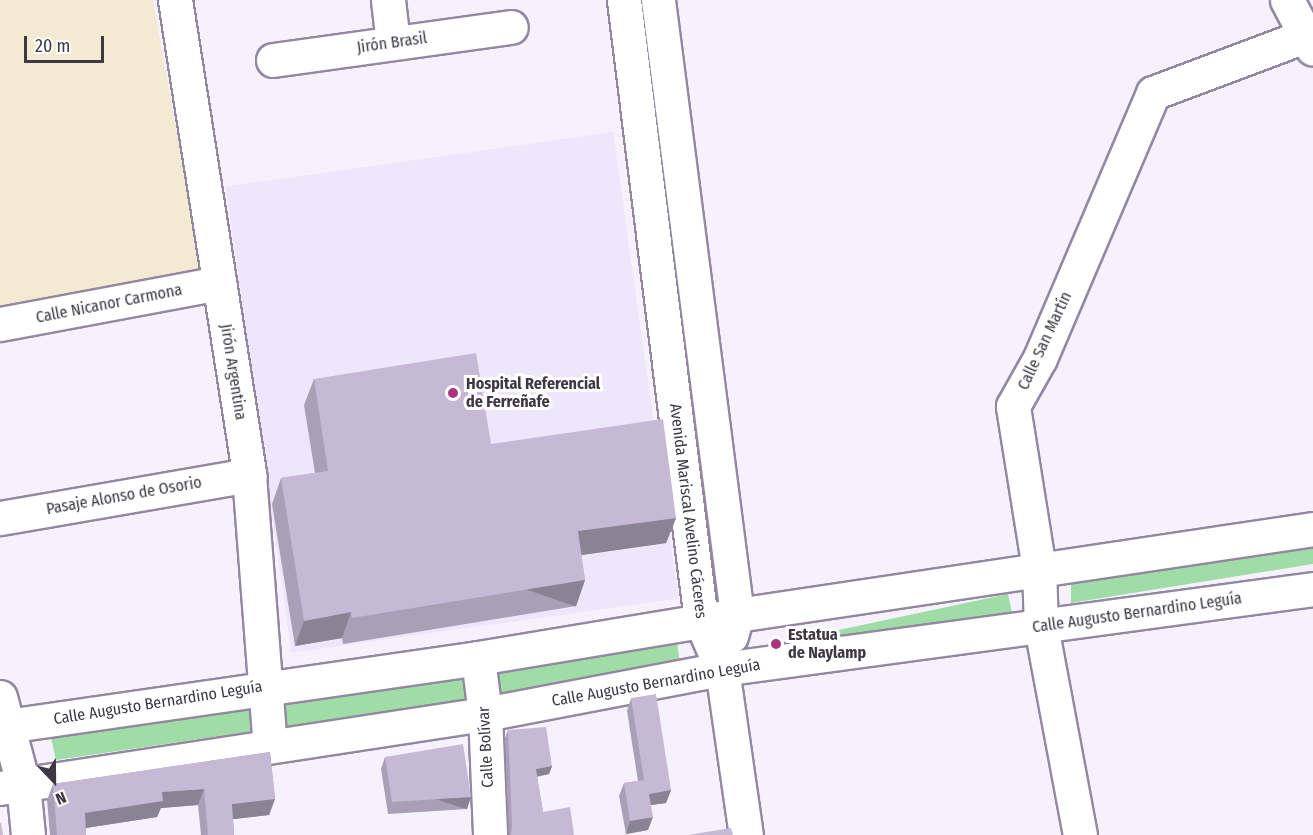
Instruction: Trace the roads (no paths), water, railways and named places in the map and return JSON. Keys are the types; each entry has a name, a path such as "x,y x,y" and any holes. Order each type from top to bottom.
{"main road":[{"name":"Jirón Argentina","path":"175,0 249,475 270,747"},
{"path":"388,0 393,43"},
{"name":"Avenida Mariscal Avelino Cáceres","path":"624,0 701,621 722,669"},
{"name":"Avenida Mariscal Avelino Cáceres","path":"658,0 737,615 722,669"},
{"path":"1287,0 1310,39"},
{"name":"Jirón Brasil","path":"273,60 511,27"},
{"name":"Calle San Martín","path":"1080,835 1041,626 1039,569 1013,406 1040,358 1153,93 1310,39"},
{"name":"Calle Nicanor Carmona","path":"0,324 219,283"},
{"name":"Pasaje Alonso de Osorio","path":"0,518 249,475"},
{"name":"Calle Augusto Bernardino Leguía","path":"3,716 265,687 478,658 737,615 1313,529"},
{"name":"Calle Augusto Bernardino Leguía","path":"12,786 485,714 722,669 1313,590"},
{"name":"Calle Bolívar","path":"478,658 485,714 490,835"},
{"path":"722,669 746,835"},
{"path":"3,716 12,786 28,835"}],"place":[{"name":"Hospital Referencial de Ferreñafe","path":"453,393"},
{"name":"Estatua de Naylamp","path":"776,644"}]}
